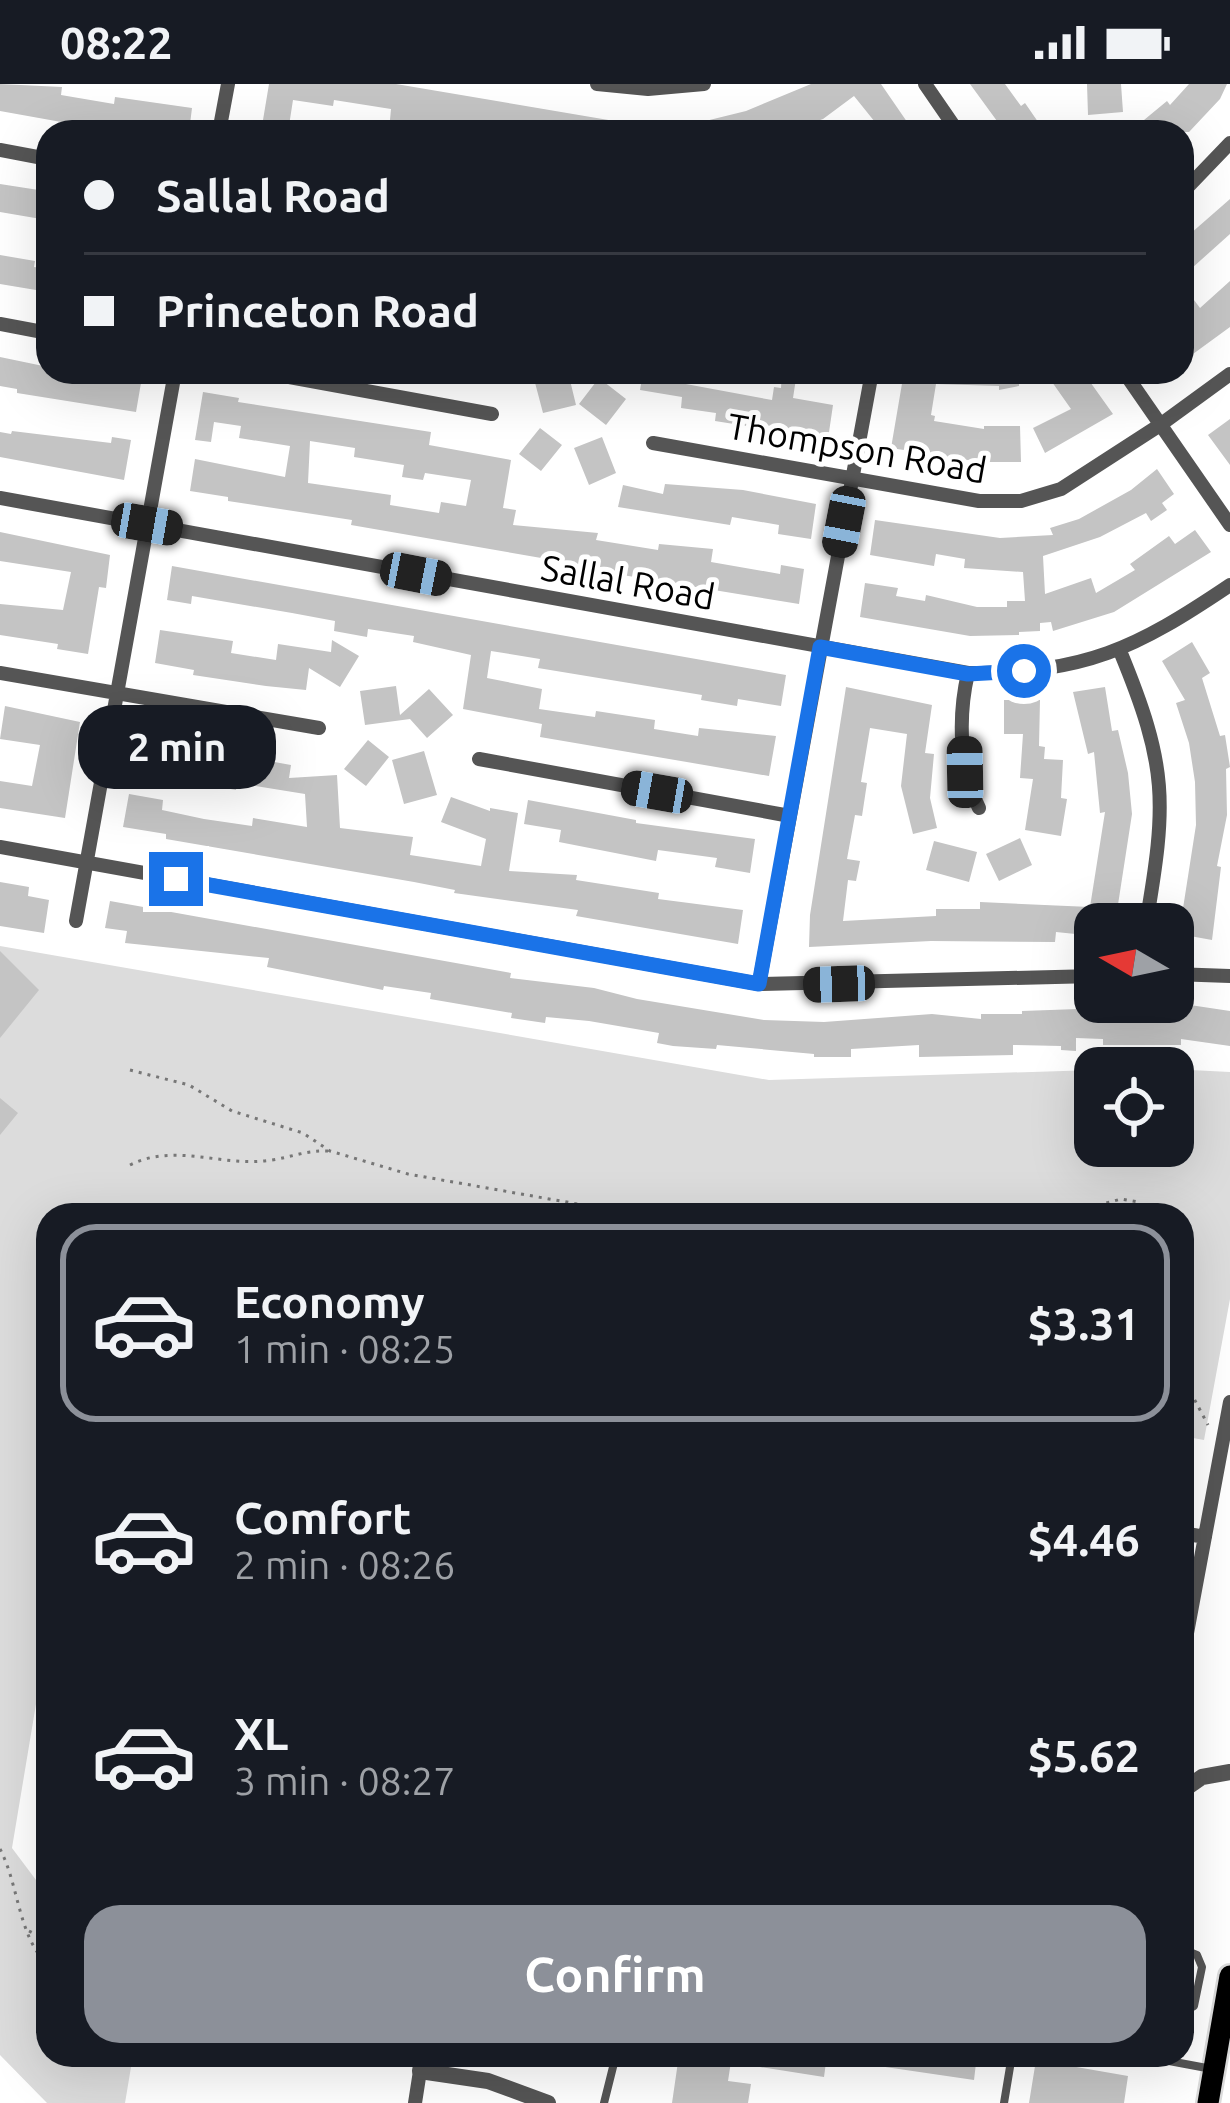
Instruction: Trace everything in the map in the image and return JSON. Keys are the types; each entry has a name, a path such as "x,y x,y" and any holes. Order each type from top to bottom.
{"main road":[{"path":"1208,2103 1230,1976"}],"street":[{"path":"221,120 228,84"},
{"path":"597,84 648,89 704,84"},
{"path":"925,84 950,120"},
{"path":"1194,180 1230,143"},
{"path":"0,150 36,156"},
{"path":"0,324 36,331"},
{"name":"Thompson Road","path":"653,443 979,502 1021,501 1080,479 1230,374"},
{"path":"76,921 173,384"},
{"path":"328,384 492,414"},
{"path":"759,984 870,384"},
{"path":"1132,384 1230,525"},
{"name":"Sallal Road","path":"0,498 968,674 1053,668 1120,651 1161,632 1230,585"},
{"path":"1120,651 1145,712 1161,779 1161,836 1150,903"},
{"path":"0,673 319,728"},
{"path":"968,674 963,697 965,772 979,808"},
{"path":"479,759 790,816"},
{"path":"0,847 759,984 1074,976"},
{"path":"1194,975 1230,976"},
{"path":"1194,1596 1230,1402"},
{"path":"1194,1535 1205,1537"},
{"path":"1194,1783 1230,1772"},
{"path":"415,2103 421,2067"},
{"path":"437,2067 539,2101"}],"lane":[{"path":"1194,1954 1202,1967 1194,2006"},
{"path":"1194,2065 1214,2069"},
{"path":"604,2103 614,2067"},
{"path":"1004,2103 1010,2067"},
{"path":"609,2091 621,2103"}],"path":[{"path":"130,1070 189,1085 232,1111 303,1133 330,1151"},
{"path":"130,1165 150,1155 273,1160 303,1150 330,1151 408,1174 572,1203"},
{"path":"1104,1203 1121,1198 1138,1203"},
{"path":"1194,1398 1222,1449"},
{"path":"0,1850 12,1871 36,1950"},
{"path":"27,1930 36,1935"}],"shaded area":[{"path":"0,946 769,1080 1074,1071 1074,1167 1194,1167 1194,1070 1230,1072 1230,1299 1204,1440 1194,1438 1194,1203 36,1203 36,1704 12,1848 36,1880 36,2067 131,2067 125,2103 47,2103 0,2055"}],"building":[{"path":"0,84 62,87 61,95 114,104 115,97 192,108 190,120 50,120 0,111"},
{"path":"269,84 396,84 608,120 390,120 391,109 334,100 333,106 293,100 290,120 263,120"},
{"path":"811,84 881,84 906,120 873,120 854,96 820,120 709,120 746,111"},
{"path":"970,84 1005,84 1037,120 996,120"},
{"path":"1087,84 1121,84 1123,112 1088,115"},
{"path":"1189,84 1227,84 1220,99 1194,127 1194,120 1144,120 1167,101 1170,105"},
{"path":"0,184 36,190 36,218 0,212"},
{"path":"1230,199 1230,234 1194,266 1194,230"},
{"path":"0,255 35,261 36,290 0,284"},
{"path":"1230,281 1230,327 1194,353 1194,300 1200,308"},
{"path":"0,357 36,364 36,384 141,384 136,412 17,393 17,389 0,386"},
{"path":"535,384 571,384 576,405 543,413"},
{"path":"594,384 607,384 626,399 606,425 579,404"},
{"path":"641,384 686,384 772,400 774,387 795,384 793,398 833,405 828,439 715,421 716,413 681,408 682,397 640,390"},
{"path":"902,384 936,384 934,421 984,429 1020,426 1021,462 980,462 891,448"},
{"path":"936,384 1019,384 999,390 999,386"},
{"path":"1053,384 1092,384 1113,414 1045,453 1033,428 1071,409"},
{"path":"203,392 239,398 238,402 431,432 429,445 511,460 503,508 516,510 513,525 598,533 596,540 658,550 659,544 713,549 711,562 780,574 781,565 804,569 799,604 598,571 190,491 195,459 285,477 290,446 239,438 241,426 214,422 211,442 195,440","holes":["310,441 355,448 354,457 404,465 402,477 423,480 425,473 471,480 466,506 441,502 439,513 390,505 391,495 308,483"]},
{"path":"1230,419 1230,465 1208,435"},
{"path":"540,428 562,445 541,471 519,454"},
{"path":"0,432 111,443 112,437 131,440 124,480 0,457"},
{"path":"602,437 616,473 589,485 574,448"},
{"path":"1157,469 1174,494 1162,503 1167,510 1151,521 1146,513 1100,537 1043,556 1045,594 1091,578 1096,593 1135,570 1130,564 1169,536 1175,544 1195,530 1211,552 1114,612 1053,631 1051,622 1040,623 1040,631 1019,635 970,636 860,617 865,583 898,588 896,596 925,601 926,595 977,607 1007,607 1007,601 1025,601 1023,572 964,568 965,559 936,554 934,566 870,555 875,520 1000,538 1053,535 1050,528 1079,519 1131,490"},
{"path":"665,484 743,490 816,504 811,539 778,534 779,525 732,517 730,525 618,507 623,485 663,494"},
{"path":"0,532 110,555 106,588 99,587 88,654 0,635 0,604 63,610 71,572 0,561"},
{"path":"172,566 786,675 781,706 738,699 737,706 701,700 702,695 538,668 540,659 491,651 487,678 542,689 539,709 655,720 654,729 698,736 699,728 776,736 769,776 540,737 542,724 463,709 471,655 413,642 414,636 368,629 367,637 334,631 335,621 292,613 192,596 191,604 167,600"},
{"path":"160,630 233,641 231,653 276,660 278,644 331,652 332,640 359,656 340,687 309,668 306,690 266,686 193,675 194,670 155,663"},
{"path":"1192,642 1210,673 1202,678 1220,736 1225,735 1230,767 1226,769 1227,815 1217,866 1221,867 1212,940 1194,937 1194,903 1184,903 1196,825 1195,782 1176,703 1185,700 1162,661"},
{"path":"396,686 400,715 429,689 453,715 427,738 410,719 365,725 360,691"},
{"path":"846,687 932,705 925,753 934,754 930,798 937,828 913,834 901,786 907,734 870,728 861,782 867,783 862,816 855,815 847,859 860,861 856,881 848,880 843,921 936,916 936,909 980,909 980,902 1074,906 1074,934 1056,932 1055,942 809,947"},
{"path":"1105,687 1112,731 1118,730 1128,773 1132,814 1118,903 1091,903 1105,812 1100,813 1094,752 1088,754 1073,692"},
{"path":"1004,700 1040,700 1039,746 1045,747 1044,759 1063,760 1061,798 1067,799 1061,836 1025,830 1033,779 1020,778 1023,734 1004,734"},
{"path":"5,706 80,722 65,818 0,808 0,781 32,786 40,745 0,739"},
{"path":"141,729 253,751 252,758 291,765 289,778 337,775 340,828 413,837 410,855 481,866 486,839 441,822 451,797 490,811 518,813 509,871 577,875 576,880 659,893 658,899 743,910 738,944 576,916 578,910 454,893 166,839 166,834 123,827 129,794 163,800 162,810 204,819 252,826 253,818 307,827 305,794 237,783 236,790 188,777 189,772 178,770 179,763 136,756"},
{"path":"368,740 389,757 366,786 344,769"},
{"path":"424,751 437,795 404,804 392,760"},
{"path":"528,800 636,823 755,839 750,873 715,867 717,858 658,850 656,861 559,842 561,830 524,824"},
{"path":"1020,838 1032,865 999,881 986,854"},
{"path":"934,841 977,852 969,882 926,870"},
{"path":"0,882 29,887 28,896 49,900 44,933 0,926"},
{"path":"110,901 511,973 510,978 594,988 764,1020 824,1022 932,1014 981,1019 981,1014 1074,1009 1074,1023 1194,1023 1194,1006 1230,1011 1230,1046 1181,1039 1181,1045 1103,1045 1103,1039 1076,1038 1074,1051 1013,1045 1013,1055 919,1057 919,1045 851,1049 851,1057 814,1057 717,1045 716,1049 673,1046 657,1043 659,1033 589,1021 546,1017 545,1023 511,1018 512,1013 430,999 431,993 384,986 383,990 267,967 269,958 125,943 127,931 105,928"},
{"path":"0,951 39,990 0,1038"},
{"path":"0,1098 18,1113 0,1135"},
{"path":"677,2067 730,2067 728,2081 751,2084 748,2103 672,2103"},
{"path":"760,2067 825,2067 824,2077"},
{"path":"885,2067 976,2067 974,2080"},
{"path":"1035,2067 1076,2067 1128,2076 1124,2103 1029,2103"}],"route":[{"path":"176,879 759,984 820,647 968,674 1024,671"}]}
